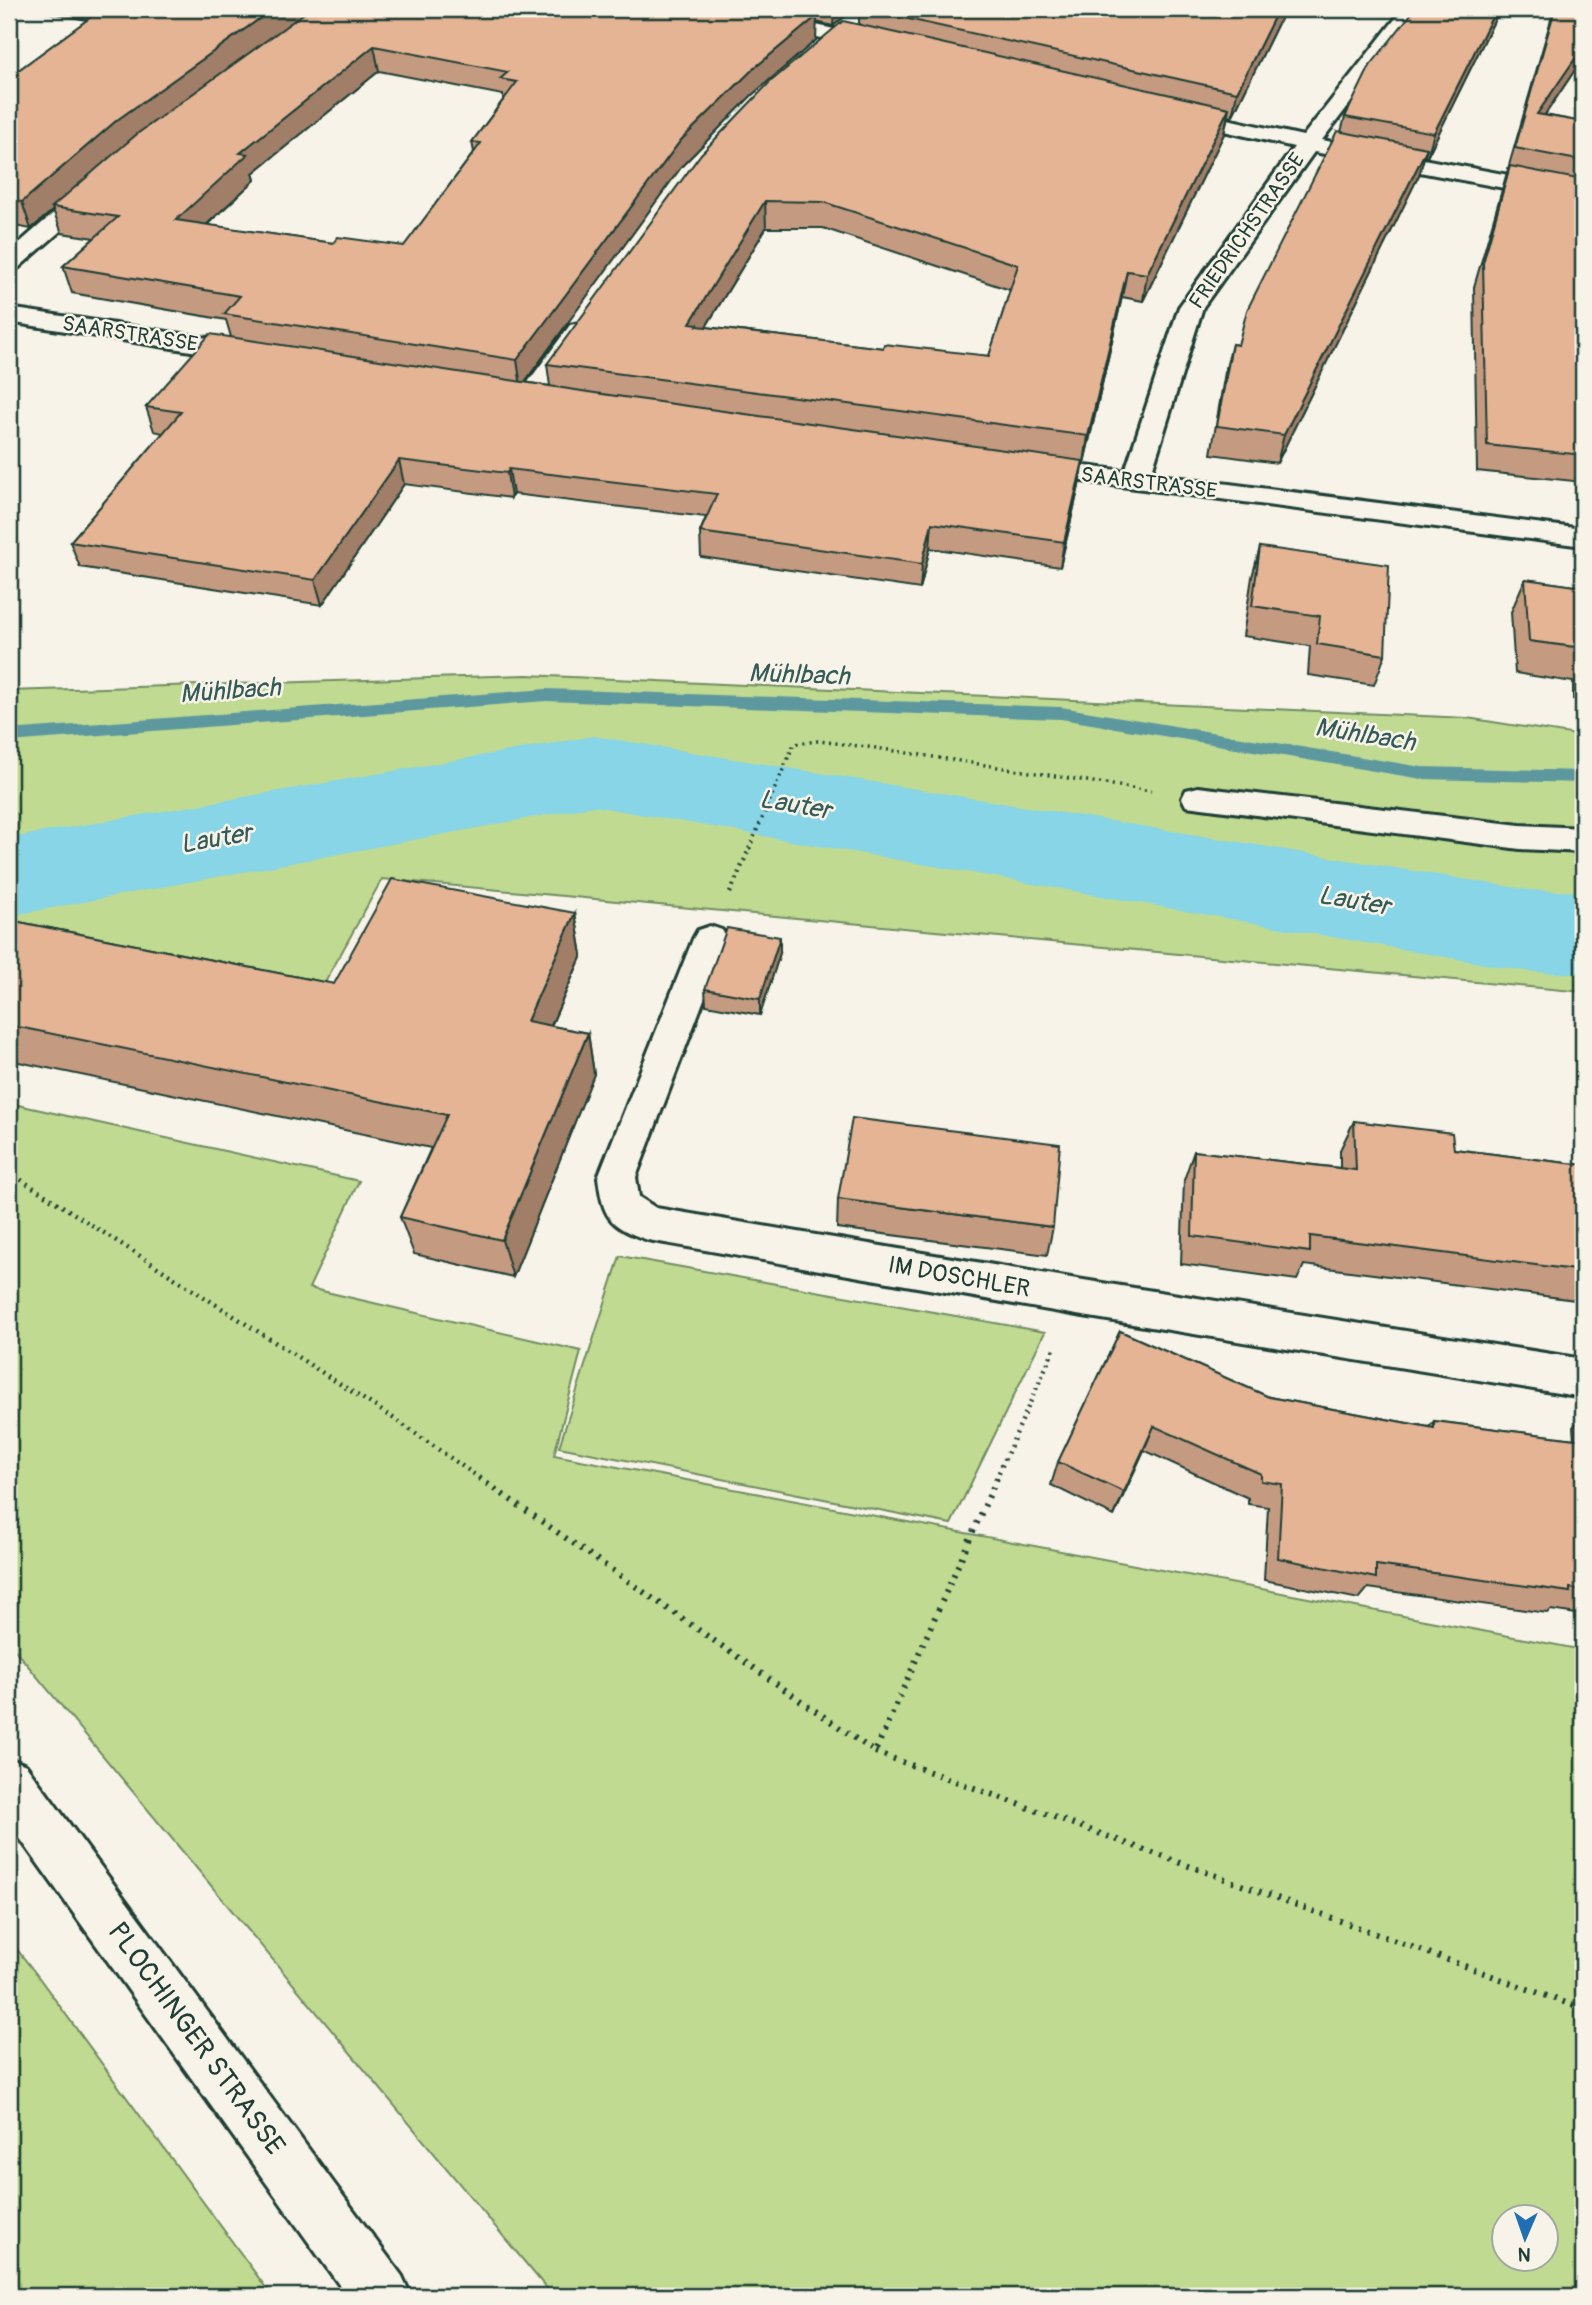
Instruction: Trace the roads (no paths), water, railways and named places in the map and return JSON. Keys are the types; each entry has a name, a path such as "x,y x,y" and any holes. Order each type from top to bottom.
{"street":[{"path":"718,9 904,50"},
{"name":"FRIEDRICHSTRASSE","path":"1136,481 1191,307 1308,144 1413,9"},
{"path":"818,51 862,15"},
{"path":"1155,108 1308,144 1583,196"},
{"path":"9,264 114,172"},
{"path":"529,399 594,309"},
{"name":"SAARSTRASSE","path":"9,315 272,356"},
{"path":"502,395 557,403"},
{"name":"SAARSTRASSE","path":"1012,465 1583,538"},
{"path":"1198,798 1520,837 1583,840"},
{"name":"IM DOSCHLER","path":"710,939 617,1177 621,1206 648,1223 1077,1297 1583,1378"},
{"name":"PLOCHINGER STRASSE","path":"9,1782 382,2296"}],"waterway":[{"name":"Mühlbach","path":"9,736 546,695 1061,713 1422,773 1583,777"},
{"name":"Lauter","path":"9,877 594,771 1530,931 1583,933"},
{"name":"Mühlbach","path":"9,846 74,865"}]}
